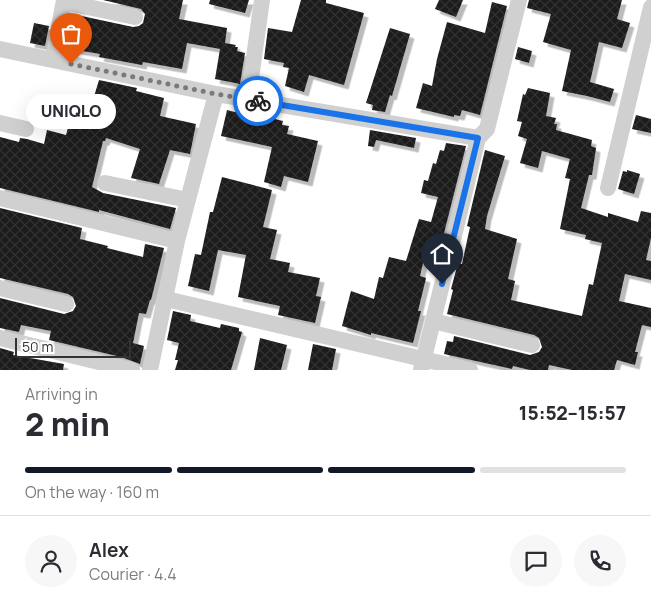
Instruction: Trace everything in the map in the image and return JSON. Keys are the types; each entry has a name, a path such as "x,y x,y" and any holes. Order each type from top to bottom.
{"street":[{"path":"248,100 262,0"},
{"path":"423,364 478,138 487,129 519,0"},
{"path":"53,60 64,1 136,17"},
{"path":"608,188 651,7"},
{"path":"0,49 248,100 478,138"},
{"path":"150,370 177,241 216,94"},
{"path":"0,123 26,129"},
{"path":"105,183 188,200"},
{"path":"0,198 177,241"},
{"path":"0,288 66,304"},
{"path":"166,299 423,364 470,370"},
{"path":"433,321 532,345"},
{"path":"0,338 132,370"}],"building":[{"path":"103,0 183,0 179,19 227,28 225,43 236,45 235,47 238,47 237,51 245,53 240,84 215,79 220,49 187,43 182,69 143,62 142,65 99,57 100,54 71,49 77,15 133,27 143,23 145,14 141,9"},
{"path":"210,0 249,0 245,13 209,4"},
{"path":"301,0 326,0 326,3 364,13 344,85 309,75 304,92 285,86 289,68 283,67 284,63 264,59 268,28 292,32"},
{"path":"439,0 463,0 456,17 435,9"},
{"path":"529,0 622,0 617,19 630,23 622,48 599,42 590,82 614,89 610,102 562,91 571,50 543,42 551,14 527,8"},
{"path":"492,2 507,6 480,115 462,110 460,116 454,115 454,117 416,108 423,83 432,86 447,22 485,33"},
{"path":"34,23 49,26 45,46 30,43"},
{"path":"390,28 410,34 392,96 390,95 385,112 372,110 373,105 366,103"},
{"path":"518,47 532,51 529,63 515,59"},
{"path":"99,80 137,88 136,91 164,98 160,116 196,124 190,154 170,150 159,184 131,178 140,149 106,138 103,141 92,187 103,193 176,208 170,229 99,210 99,212 0,188 0,137 19,142 20,138 27,139 44,144 47,130 66,135 77,96 93,100"},
{"path":"528,88 550,93 546,116 556,118 554,124 557,124 556,130 592,140 591,146 596,148 592,175 589,175 581,208 608,217 608,213 638,222 641,211 651,213 651,238 646,260 651,261 651,280 625,274 619,301 651,308 651,327 642,325 635,352 638,352 635,365 617,360 614,370 572,370 549,365 548,370 530,370 513,366 512,369 444,354 447,341 453,342 454,336 530,355 539,352 542,347 539,338 534,335 447,314 458,263 462,264 470,227 467,226 485,150 505,156 487,216 485,229 517,239 508,279 515,281 511,300 582,316 589,284 593,285 602,243 585,239 586,235 560,229 570,179 565,178 570,159 542,151 538,168 520,163 527,139 518,136 522,122 517,121 523,94 525,95"},
{"path":"227,110 266,120 267,117 283,121 282,125 289,126 287,134 318,141 308,182 284,176 281,187 264,182 272,147 221,136"},
{"path":"636,115 651,119 651,133 632,129"},
{"path":"370,130 416,138 414,148 376,140 374,147 368,146"},
{"path":"446,143 466,146 439,253 426,250 420,276 426,278 418,311 421,311 413,343 371,333 371,335 342,326 351,291 374,299 379,277 383,278 389,257 406,261 419,219 431,222 438,197 421,193 424,180 428,181 433,163 436,164 440,150 444,151"},
{"path":"627,170 640,174 634,194 618,189 623,171 627,172"},
{"path":"222,177 272,190 263,227 277,230 270,259 290,263 288,272 320,278 316,296 321,297 315,323 278,315 280,306 238,297 246,255 218,250 209,291 188,286 195,254 201,255 210,212 213,212"},
{"path":"0,208 82,228 80,239 143,257 145,244 164,248 146,314 139,313 133,343 144,346 140,364 121,357 49,340 51,331 21,325 19,332 0,328 0,298 64,314 73,311 76,306 73,297 68,294 0,278"},
{"path":"173,311 191,315 190,321 220,328 221,324 239,328 239,331 242,332 231,370 175,370 178,360 175,360 179,343 167,340"},
{"path":"260,338 287,345 281,370 254,370"},
{"path":"313,344 336,349 332,370 308,370"},
{"path":"0,348 14,352 13,355 64,364 63,370 0,370"}],"way so far":[{"path":"71,64 258,101"}],"place":[{"name":"UNIQLO","path":"71,64"}],"route":[{"path":"258,101 478,138 442,284"}]}
